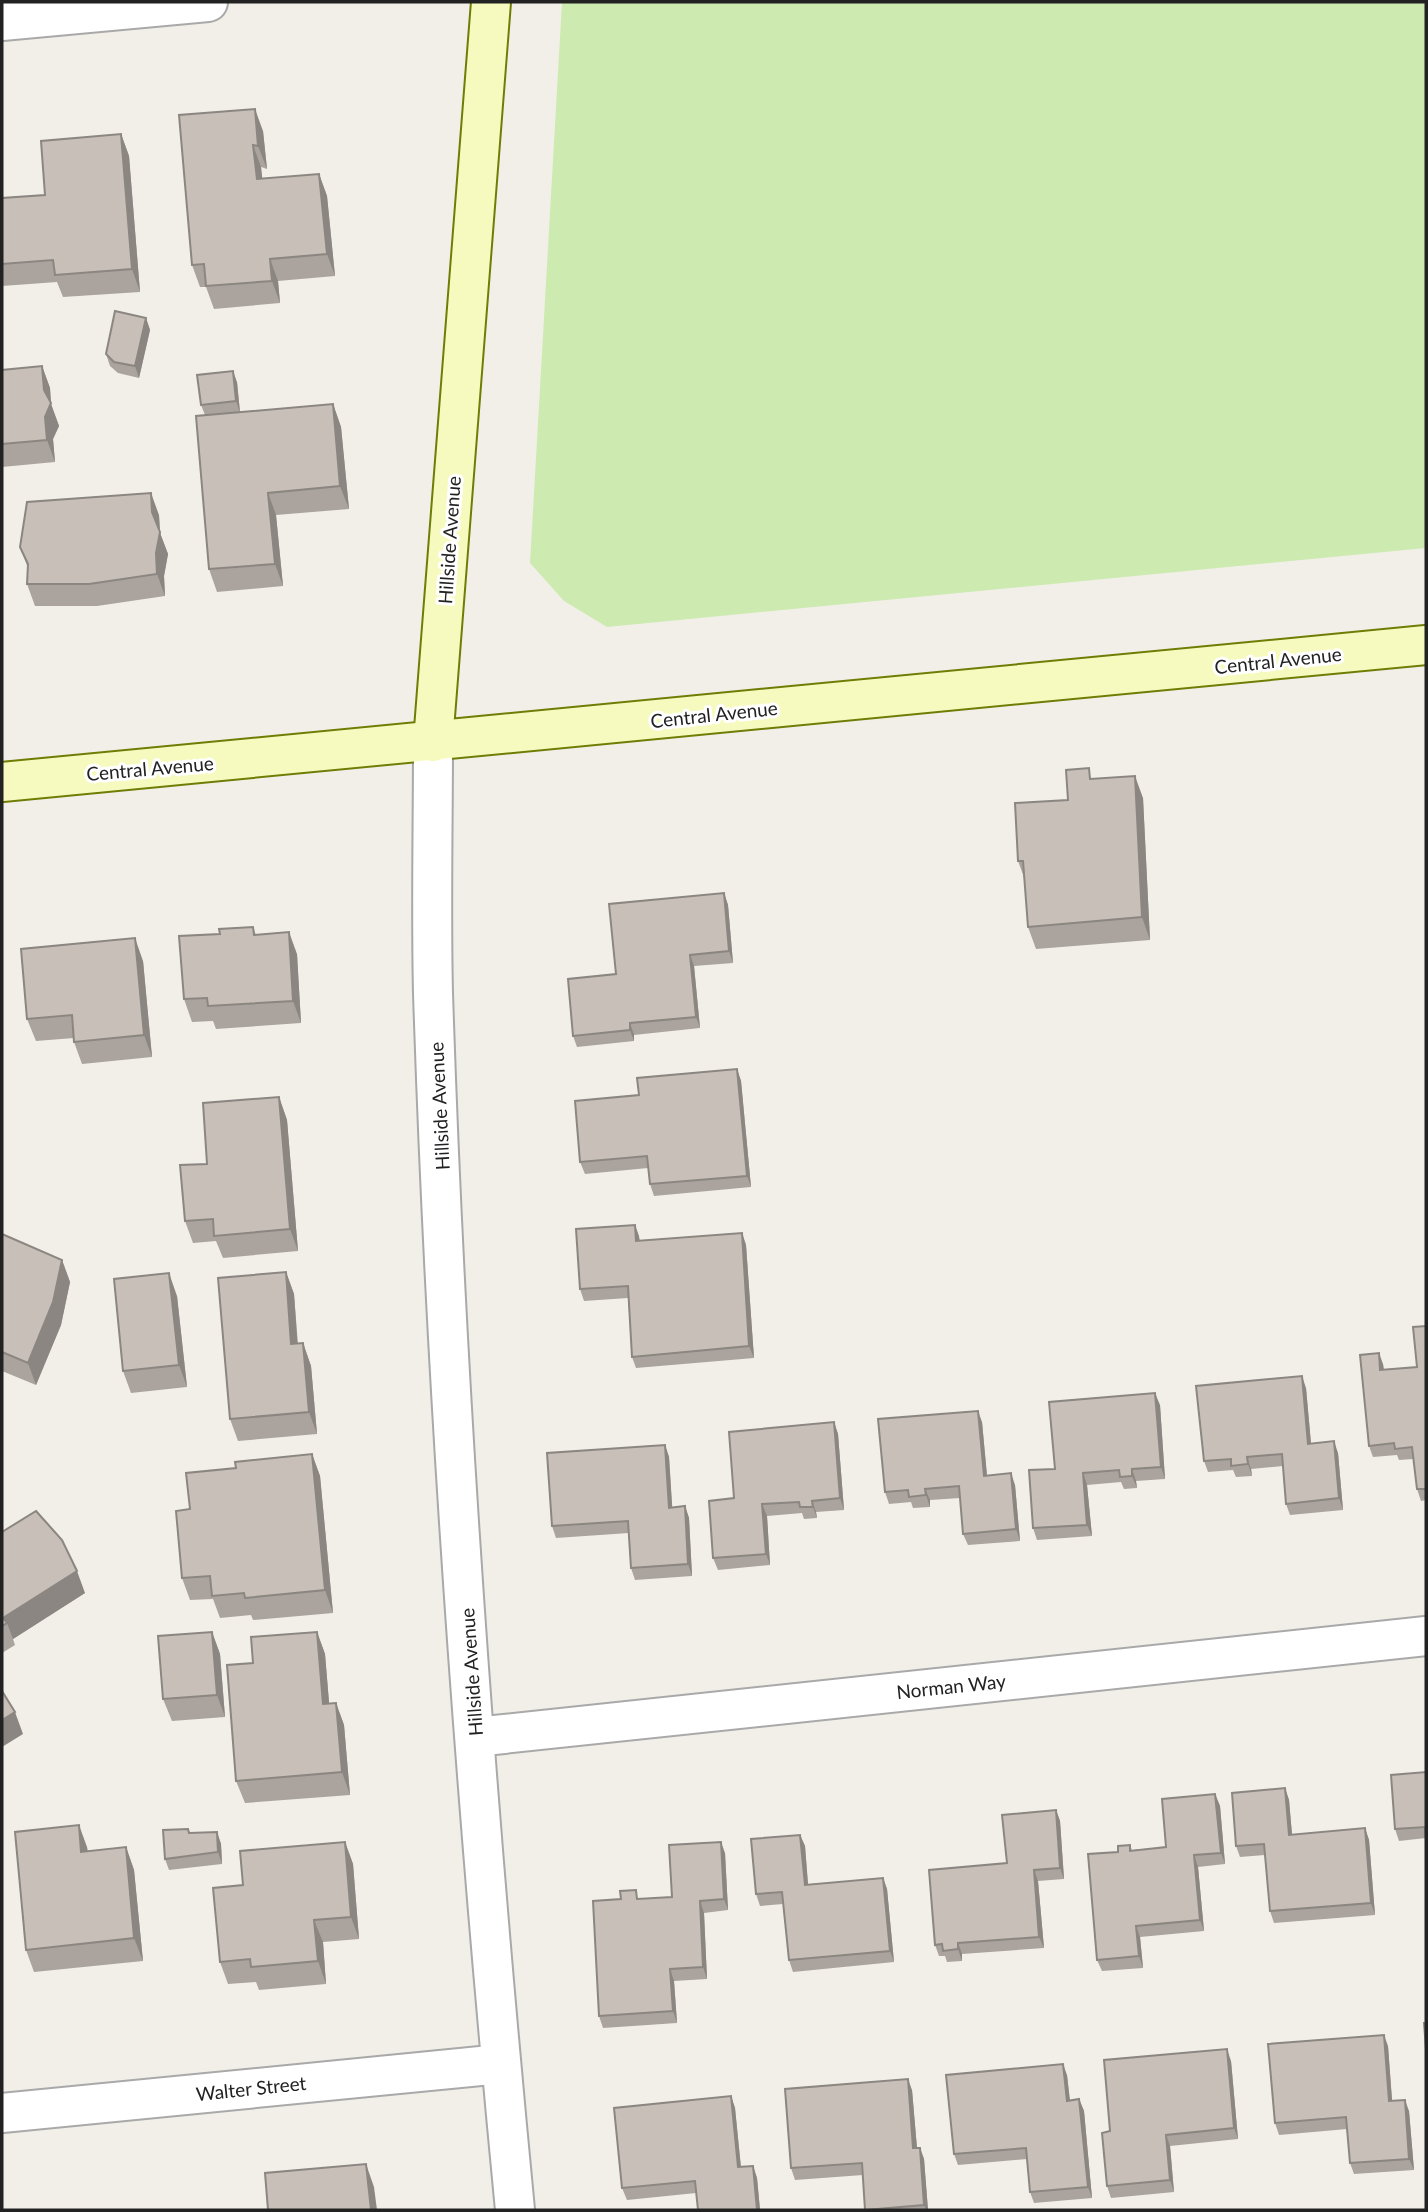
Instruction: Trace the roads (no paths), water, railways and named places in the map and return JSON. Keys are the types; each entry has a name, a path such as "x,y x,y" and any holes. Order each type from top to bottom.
{"main road":[{"name":"Hillside Avenue","path":"433,742 491,2"},
{"name":"Central Avenue","path":"2,782 1426,645"}],"street":[{"path":"2,21 208,2"},
{"name":"Hillside Avenue","path":"433,742 433,991 455,1436 475,1737 515,2210"},
{"name":"Norman Way","path":"475,1737 1426,1636"},
{"name":"Walter Street","path":"2,2113 501,2064"}]}
